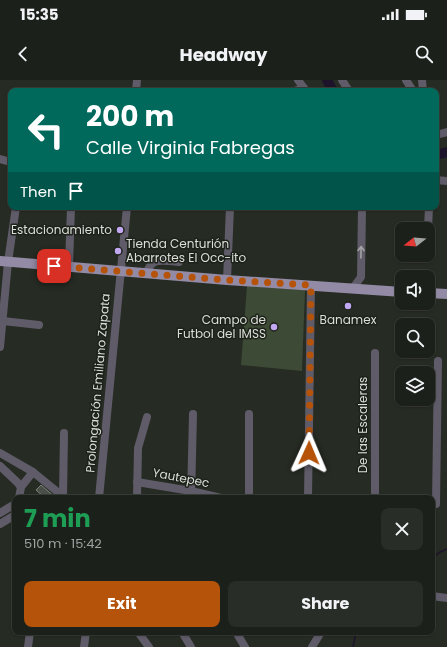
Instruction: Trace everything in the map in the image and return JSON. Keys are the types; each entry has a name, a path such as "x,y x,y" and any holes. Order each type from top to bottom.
{"main road":[{"path":"4,262 226,280 395,291"},
{"path":"435,293 447,294"}],"street":[{"path":"0,347 3,321 4,262 15,210"},
{"path":"69,267 71,210"},
{"name":"Prolongación Emiliano Zapata","path":"99,495 127,210"},
{"path":"226,280 230,210"},
{"path":"362,210 361,277 366,289"},
{"path":"428,222 429,210"},
{"path":"147,273 148,267 152,263 159,261 179,262"},
{"path":"353,288 361,277"},
{"path":"308,495 311,285"},
{"path":"3,321 39,325"},
{"name":"De las Escaleras","path":"375,353 375,495"},
{"path":"434,495 438,361"},
{"path":"191,494 193,414"},
{"path":"248,414 249,495"},
{"path":"137,495 138,448 147,417"},
{"path":"64,433 64,495"},
{"path":"0,453 33,472 62,495"},
{"path":"0,466 18,482 21,487"},
{"path":"20,495 21,487 33,472"},
{"name":"Yautepec","path":"137,482 191,494"},
{"path":"0,513 12,506"},
{"path":"0,524 12,517"},
{"path":"435,596 447,598"},
{"path":"28,647 30,635"},
{"path":"84,647 86,635"},
{"path":"140,635 149,647"},
{"path":"184,635 191,647"},
{"path":"238,635 245,647"},
{"path":"312,647 319,635"}],"shaded area":[{"path":"64,87 100,88 64,88"},
{"name":"Campo de Futbol del IMSS","path":"247,286 305,290 302,371 241,365"}],"building":[{"path":"41,485 53,495 42,495 36,490"}],"waterway":[{"path":"327,80 331,88"},
{"path":"439,154 447,152"},
{"path":"435,556 447,549"},
{"path":"353,647 355,635"}],"place":[{"name":"Estacionamiento","path":"120,230"},
{"name":"Tienda Centurión Abarrotes El Occ-ito","path":"118,251"},
{"name":"Banamex","path":"348,306"},
{"name":"Campo de Futbol del IMSS","path":"274,327"}],"route":[{"path":"54,266 226,280 311,285 309,453"}]}
